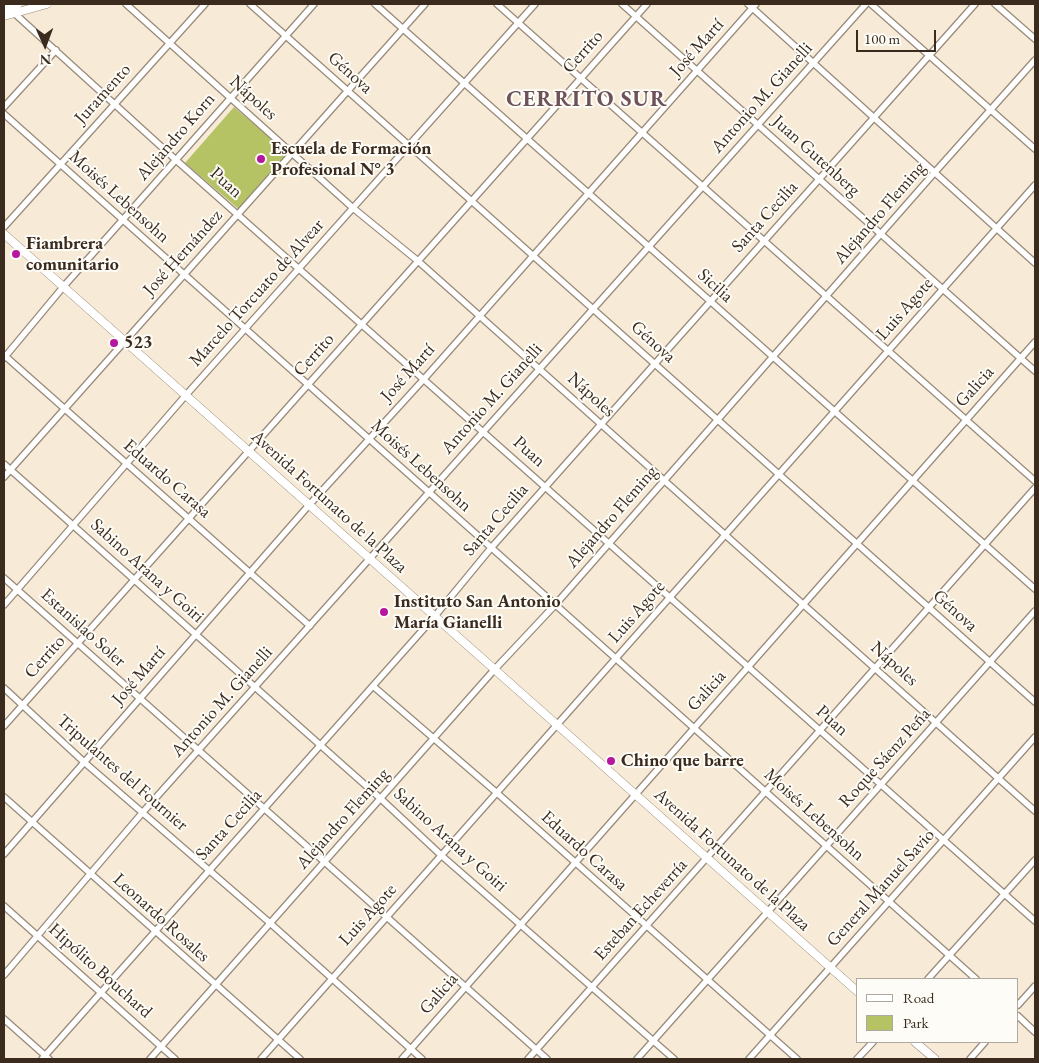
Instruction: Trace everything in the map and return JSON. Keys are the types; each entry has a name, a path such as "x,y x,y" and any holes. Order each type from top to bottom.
{"main road":[{"path":"5,6 18,4"},
{"path":"4,16 47,4"},
{"name":"Avenida Fortunato de la Plaza","path":"4,234 856,990"},
{"path":"916,1043 935,1059"}],"street":[{"name":"Nápoles","path":"126,4 353,208 418,261 1035,810"},
{"name":"Juramento","path":"4,228 205,4"},
{"name":"Génova","path":"250,4 1035,702"},
{"name":"Alejandro Korn","path":"4,357 64,286 314,4"},
{"name":"Sicilia","path":"375,4 984,546 1035,589"},
{"name":"José Hernández","path":"4,477 425,4"},
{"path":"497,4 1035,480"},
{"name":"Marcelo Torcuato de Alvear","path":"4,605 186,395 535,4"},
{"name":"Juan Gutenberg","path":"622,4 1035,371"},
{"name":"Cerrito","path":"4,726 647,4"},
{"name":"Antonio M. Gianelli","path":"4,976 143,812 866,4"},
{"path":"871,4 1035,149"},
{"name":"Santa Cecilia","path":"45,1058 435,616 491,548 975,4"},
{"path":"995,4 1035,39"},
{"path":"752,5 813,63 1035,263"},
{"name":"José Martí","path":"4,854 310,504 480,316 752,5"},
{"name":"Puan","path":"5,6 176,160 1035,921"},
{"path":"4,107 56,50"},
{"name":"Alejandro Fleming","path":"150,1059 494,670 555,605 1035,60"},
{"name":"Moisés Lebensohn","path":"4,114 975,978"},
{"name":"Luis Agote","path":"261,1059 1035,185"},
{"name":"Galicia","path":"402,1059 1035,342"},
{"name":"Eduardo Carasa","path":"4,357 310,626"},
{"name":"Sabino Arana y Goiri","path":"4,464 381,799 442,856 674,1059"},
{"name":"Esteban Echeverría","path":"528,1059 1035,488"},
{"name":"Estanislao Soler","path":"4,578 548,1059"},
{"name":"Roque Sáenz Peña","path":"637,1059 1035,611"},
{"name":"Eduardo Carasa","path":"373,686 497,793 797,1059"},
{"name":"Tripulantes del Fournier","path":"4,688 84,762 333,978 422,1059"},
{"name":"General Manuel Savio","path":"749,1059 1035,737"},
{"name":"Leonardo Rosales","path":"4,797 215,986 300,1059"},
{"path":"929,978 1035,860"},
{"name":"Hipólito Bouchard","path":"4,906 175,1059"},
{"path":"1019,1004 1035,986"},
{"path":"1019,1017 1035,1032"},
{"path":"4,1020 45,1058"},
{"path":"857,1059 872,1043"},
{"path":"970,1059 984,1043"}],"green space":[{"path":"234,107 290,155 241,211 185,163"}],"place":[{"name":"Escuela de Formación Profesional N° 3","path":"261,159"},
{"name":"Fiambrera comunitario","path":"16,254"},
{"name":"523","path":"114,343"},
{"name":"Instituto San Antonio María Gianelli","path":"384,612"},
{"name":"Chino que barre","path":"611,761"}],"district":[{"name":"CERRITO SUR","path":"587,100"}]}
